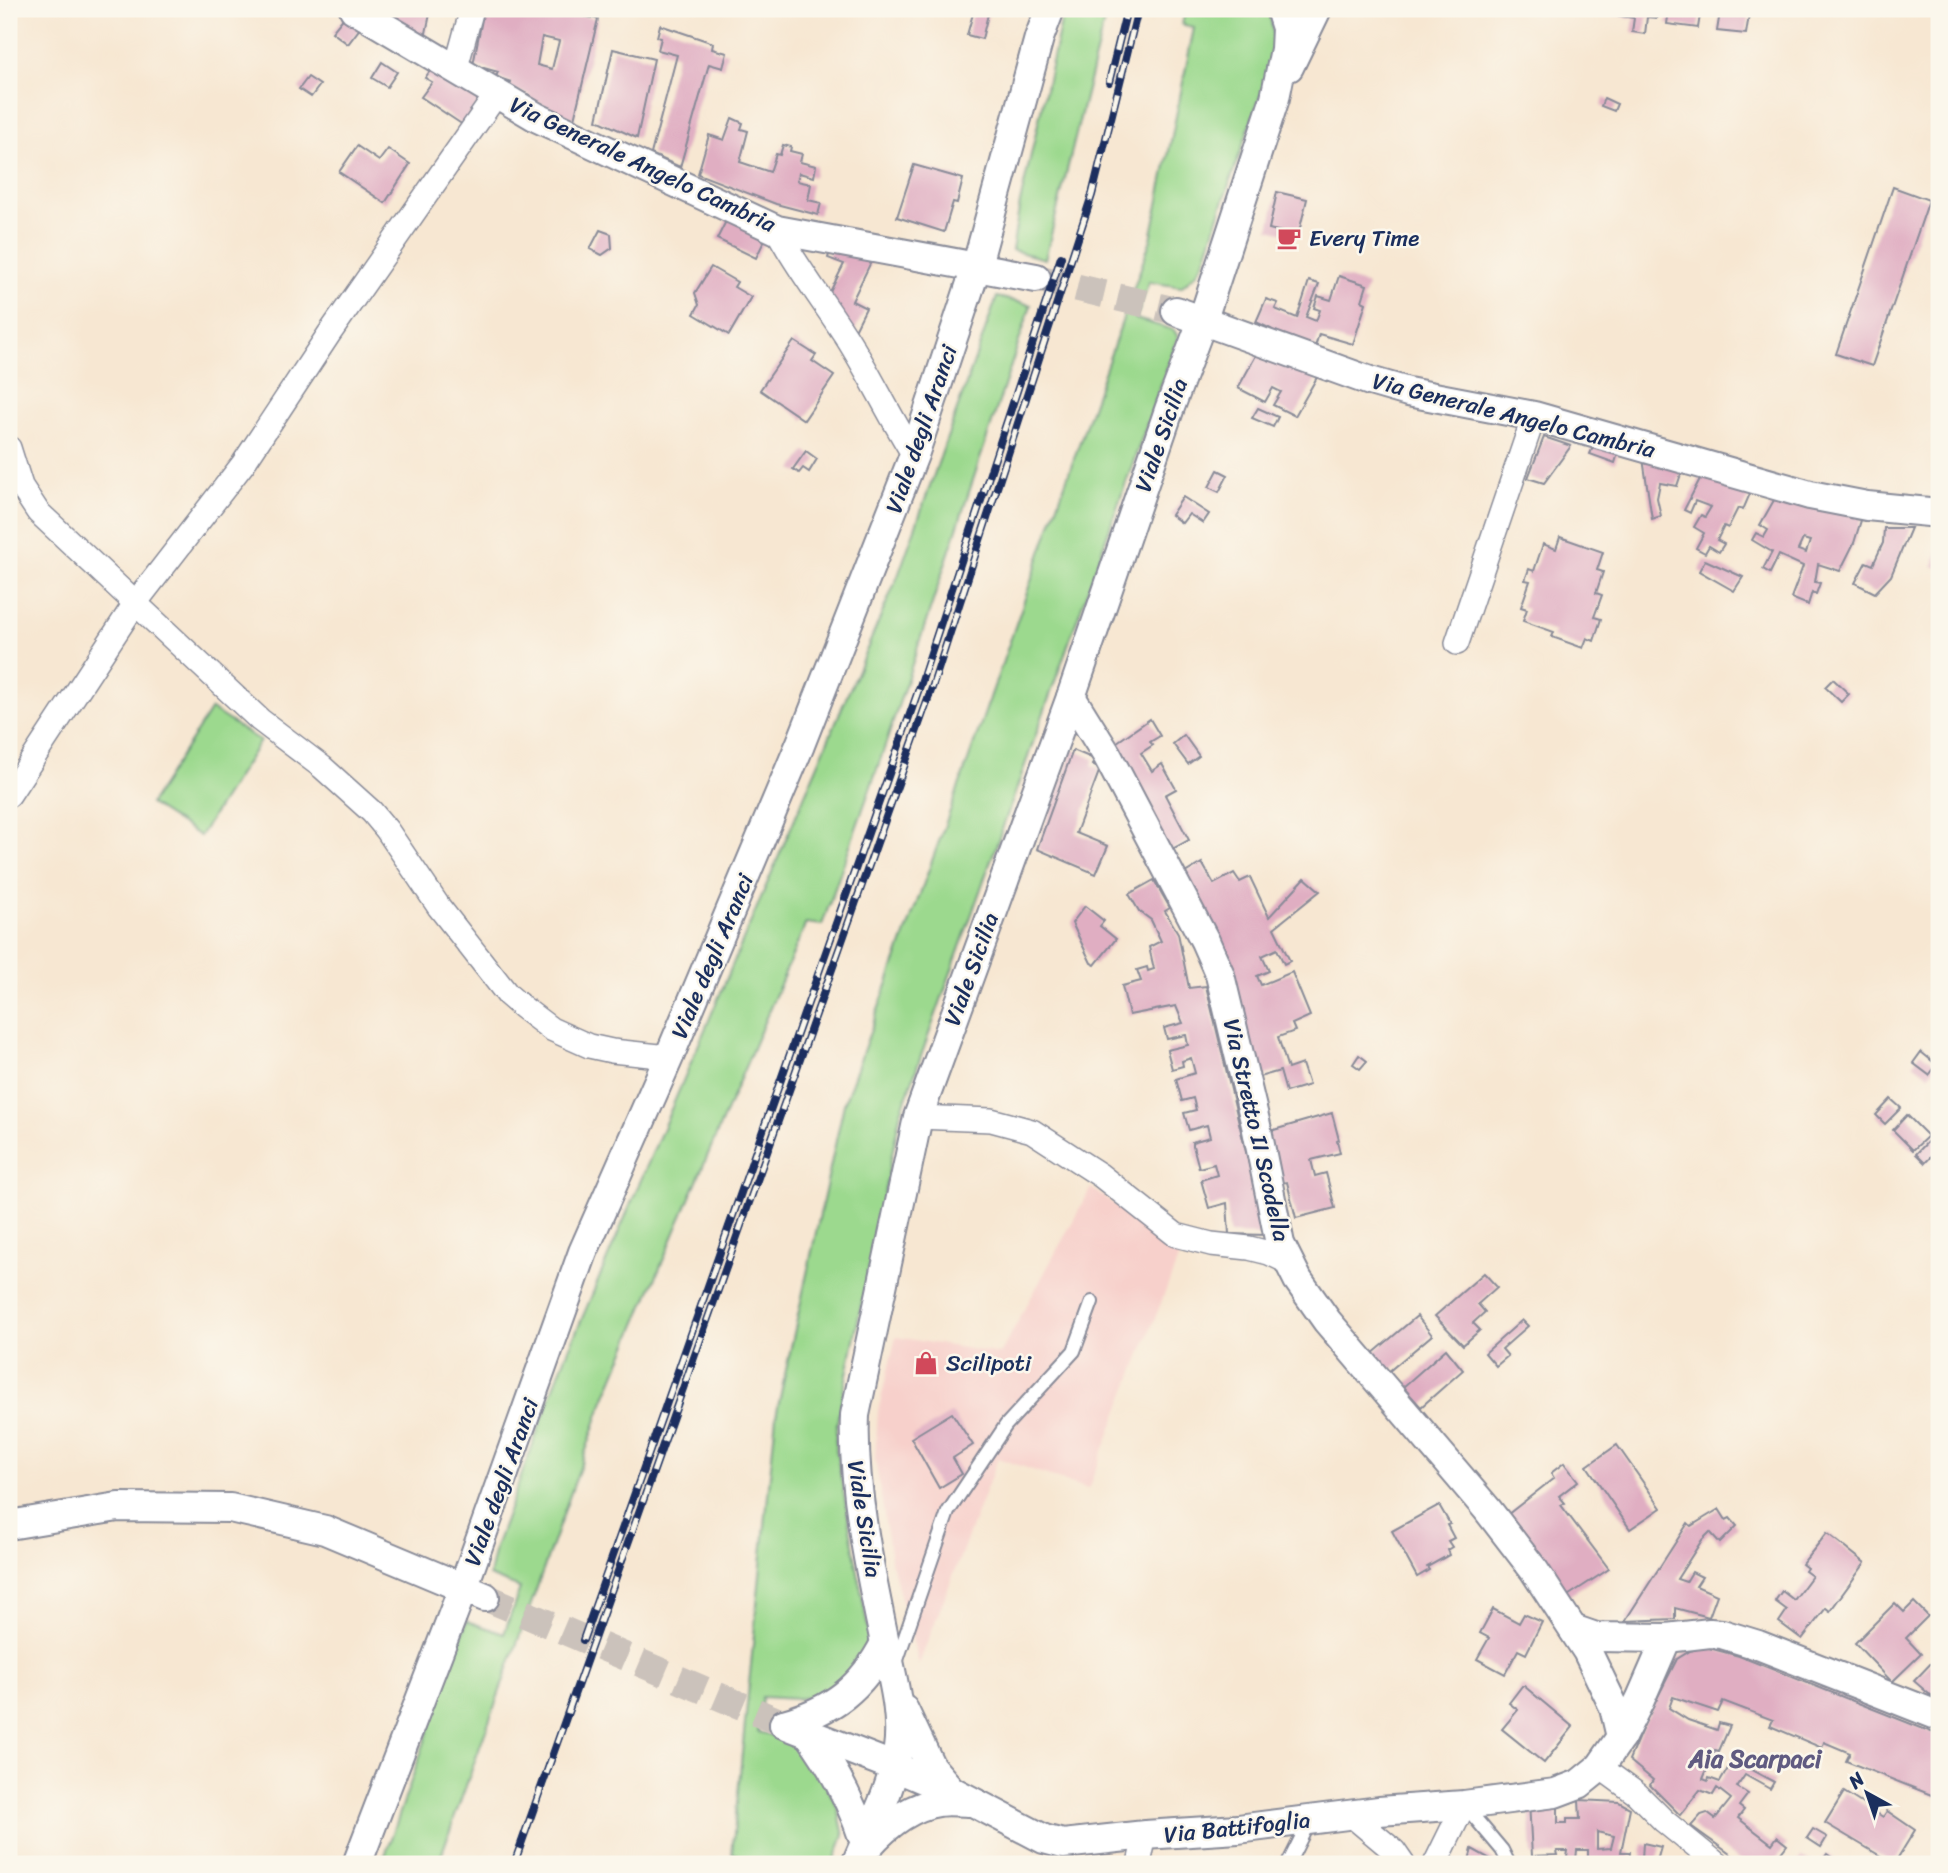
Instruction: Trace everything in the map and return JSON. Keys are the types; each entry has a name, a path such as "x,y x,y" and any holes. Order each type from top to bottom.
{"street":[{"name":"Via Generale Angelo Cambria","path":"354,9 538,118 777,230 1036,278"},
{"path":"456,71 472,9"},
{"path":"1039,38 1044,9"},
{"path":"1039,38 1050,9"},
{"path":"1275,98 1285,49 1286,28 1280,9"},
{"path":"1275,98 1317,9"},
{"name":"Viale degli Aranci","path":"357,1864 474,1592 583,1252 669,1057 800,745 914,455 976,268 1039,38"},
{"path":"9,794 136,602 243,464 329,334 496,95"},
{"name":"Viale Sicilia","path":"860,1854 895,1767 899,1745 894,1681 885,1643 855,1465 855,1415 918,1117 1071,697 1169,410 1190,315 1275,98"},
{"path":"777,230 790,255 854,351 893,423 914,455"},
{"name":"Via Generale Angelo Cambria","path":"1190,315 1370,381 1438,399 1534,416 1810,495 1867,506 1939,513"},
{"path":"1457,643 1534,416"},
{"path":"9,448 21,486 38,512 260,720 322,767 372,812 439,906 508,995 551,1029 589,1046 669,1057"},
{"name":"Via Stretto II Scodella","path":"1071,697 1113,768 1205,941 1220,975 1256,1125 1280,1244 1288,1262 1327,1321 1487,1509 1534,1570 1587,1651 1614,1707 1621,1737"},
{"path":"918,1117 991,1120 1032,1131 1100,1175 1176,1235 1211,1244 1250,1248 1288,1262"},
{"path":"9,1525 118,1507 230,1508 325,1530 474,1592"},
{"path":"1573,1629 1597,1637 1667,1638 1710,1633 1738,1639 1939,1716"},
{"path":"1667,1638 1621,1737 1600,1767 1637,1794 1664,1821 1717,1864"},
{"path":"860,1854 849,1798 830,1765 797,1729 816,1713 845,1696 875,1663 885,1643"},
{"path":"894,1681 931,1767 961,1797"},
{"name":"Via Battifoglia","path":"797,1729 895,1767 1044,1839 1063,1844 1238,1829 1555,1793 1579,1784 1600,1767"},
{"path":"860,1854 880,1833 915,1809 961,1797"},
{"path":"1436,1864 1464,1805"},
{"path":"1351,1815 1394,1851 1403,1864"},
{"path":"1139,1864 1145,1835"}],"lane":[{"path":"894,1681 948,1512 1006,1425 1074,1351 1092,1302"},
{"path":"1464,1805 1502,1850 1508,1864"},
{"path":"1288,1864 1310,1820"}],"shaded area":[{"name":"Scilipoti","path":"1091,1188 1181,1252 1088,1489 998,1458 919,1664 892,1566 875,1458 878,1411 896,1337 1000,1354","holes":["912,1438 972,1445 953,1458 962,1474 939,1488"]}],"green space":[{"path":"1066,9 1107,9 1045,259 1012,250 1020,203"},
{"path":"1186,9 1269,9 1276,51 1205,259 1196,274 1181,287 1149,282 1136,319 1174,330 1178,337 900,1115 837,1423 835,1444 869,1634 863,1656 845,1678 818,1695 797,1699 762,1697 758,1732 796,1741 811,1756 838,1808 844,1836 833,1864 759,1864 732,1853 776,1416 844,1104 963,775 1151,239 1194,28 1182,24"},
{"path":"997,297 1031,305 883,752 822,925 806,923 604,1400 438,1864 382,1864 467,1621 504,1634 520,1588 489,1576 495,1547 563,1363 898,576"},
{"path":"211,709 260,741 200,836 150,804"}],"building":[{"path":"375,9 431,9 425,38"},
{"path":"484,9 548,9 598,19 574,119 529,98 530,95 509,88 511,82 496,77 498,72 473,65","holes":["542,37 559,41 552,69 537,65"]},
{"path":"1586,9 1658,9 1657,18 1647,17 1645,34 1632,32 1634,18"},
{"path":"1669,9 1701,9 1698,28 1667,24"},
{"path":"974,10 988,14 982,39 967,35"},
{"path":"349,11 364,23 348,44 332,32"},
{"path":"1720,12 1749,15 1746,34 1717,31"},
{"path":"660,25 713,43 712,49 727,53 723,68 709,64 680,167 651,154 677,55 658,50"},
{"path":"613,49 654,59 637,138 597,120"},
{"path":"382,62 397,72 387,87 372,78"},
{"path":"432,68 481,100 463,125 421,97 432,82 425,78"},
{"path":"308,77 320,85 311,97 299,89"},
{"path":"1604,98 1617,104 1614,111 1601,106"},
{"path":"732,118 743,123 741,129 748,131 740,162 770,172 776,154 780,155 783,145 791,147 790,151 802,154 800,162 816,166 814,177 799,173 797,181 811,184 808,200 821,203 818,215 776,204 698,174 709,135 724,140"},
{"path":"357,146 379,161 388,149 410,164 385,203 339,172"},
{"path":"914,165 963,179 957,203 953,202 944,232 897,217"},
{"path":"1893,187 1929,200 1872,366 1836,354"},
{"path":"1277,192 1307,199 1298,236 1269,229"},
{"path":"728,217 767,235 756,258 717,239"},
{"path":"600,230 611,234 612,248 602,255 590,249"},
{"path":"831,248 872,260 852,301 866,308 853,334 828,296 844,264 828,258"},
{"path":"711,267 737,282 734,287 751,297 729,335 694,314 699,305 695,293"},
{"path":"1339,276 1367,285 1362,301 1366,303 1353,344 1319,334 1315,347 1270,331 1271,329 1256,322 1266,299 1278,303 1275,309 1297,318 1309,281 1319,284 1306,317 1316,321 1320,310 1314,308 1318,296 1331,300"},
{"path":"794,341 816,355 812,361 834,376 804,420 760,390"},
{"path":"1259,350 1320,372 1295,416 1273,405 1281,392 1273,388 1265,402 1238,388"},
{"path":"1258,408 1278,417 1273,427 1252,418"},
{"path":"1544,437 1571,446 1544,483 1528,478"},
{"path":"1596,440 1620,447 1615,463 1590,454"},
{"path":"806,451 817,459 809,472 803,468 799,473 793,469"},
{"path":"1642,452 1684,465 1677,486 1660,483 1657,498 1661,516 1652,519"},
{"path":"1218,470 1228,475 1219,492 1209,487"},
{"path":"1702,475 1752,489 1743,510 1738,508 1728,528 1724,526 1717,540 1724,544 1719,552 1709,546 1705,553 1696,548 1704,533 1694,527 1701,515 1705,517 1711,507 1695,501 1690,513 1684,510"},
{"path":"1183,497 1209,514 1203,523 1189,514 1182,523 1171,515"},
{"path":"1774,500 1862,517 1854,543 1840,571 1818,564 1815,582 1820,583 1816,594 1812,592 1808,605 1791,598 1803,566 1779,555 1770,573 1763,569 1772,552 1752,540 1756,533 1764,537 1768,530 1760,525","holes":["1803,539 1810,541 1806,553 1798,550"]},
{"path":"1884,528 1911,528 1891,576 1875,593 1855,583 1866,562 1873,565 1883,543"},
{"path":"1560,537 1603,552 1597,570 1603,572 1596,593 1602,595 1594,617 1601,619 1594,641 1587,638 1583,648 1552,637 1554,632 1523,621 1527,609 1521,607 1530,581 1525,580 1529,569 1534,571 1543,544 1556,549"},
{"path":"1939,546 1939,568 1933,566"},
{"path":"1705,560 1743,577 1734,591 1699,571"},
{"path":"1833,679 1849,694 1841,702 1825,687"},
{"path":"1150,719 1160,736 1150,742 1153,745 1141,753 1152,771 1162,764 1176,789 1165,795 1189,840 1167,852 1110,747"},
{"path":"1184,735 1199,756 1188,764 1173,744"},
{"path":"1073,750 1094,759 1092,765 1100,769 1076,833 1108,846 1096,874 1037,849"},
{"path":"1202,863 1214,884 1234,873 1240,882 1250,877 1269,917 1305,878 1320,891 1274,928 1290,961 1284,964 1277,949 1262,956 1269,971 1257,976 1261,985 1292,972 1310,1016 1292,1024 1295,1031 1278,1037 1288,1069 1302,1064 1309,1085 1286,1092 1280,1071 1252,1079 1180,876"},
{"path":"1154,880 1170,908 1165,911 1178,933 1189,988 1206,986 1266,1235 1229,1234 1227,1203 1209,1208 1201,1180 1217,1175 1214,1164 1199,1168 1192,1142 1210,1137 1207,1125 1189,1130 1184,1113 1196,1110 1193,1098 1182,1101 1176,1079 1195,1073 1191,1058 1182,1061 1183,1066 1172,1069 1167,1050 1188,1045 1186,1035 1167,1039 1164,1028 1183,1023 1176,1006 1129,1015 1122,986 1141,981 1137,970 1147,967 1148,971 1154,969 1149,947 1161,941 1151,920 1139,911 1129,894"},
{"path":"1085,906 1104,921 1100,926 1116,939 1095,965 1091,963 1072,923"},
{"path":"1921,1052 1937,1065 1929,1075 1913,1063"},
{"path":"1359,1055 1367,1061 1360,1069 1353,1064"},
{"path":"1891,1099 1901,1108 1885,1124 1876,1115"},
{"path":"1332,1113 1340,1153 1311,1160 1315,1176 1326,1173 1335,1208 1296,1218 1287,1182 1280,1183 1267,1132"},
{"path":"1907,1115 1928,1136 1913,1150 1893,1130"},
{"path":"1934,1135 1939,1140 1939,1148 1925,1163 1916,1154"},
{"path":"1484,1273 1497,1287 1478,1304 1485,1312 1473,1323 1480,1330 1463,1345 1435,1316"},
{"path":"1417,1316 1432,1335 1388,1372 1372,1354"},
{"path":"1522,1320 1528,1326 1502,1349 1508,1356 1496,1366 1485,1353"},
{"path":"1446,1349 1463,1370 1421,1407 1403,1387"},
{"path":"952,1413 973,1445 953,1458 962,1474 939,1488 911,1438"},
{"path":"1617,1445 1661,1508 1630,1529 1587,1466"},
{"path":"1564,1463 1578,1481 1559,1496 1565,1503 1561,1505 1609,1569 1566,1597 1507,1515 1554,1478 1551,1473"},
{"path":"1439,1505 1450,1524 1447,1525 1454,1538 1448,1541 1452,1547 1447,1550 1449,1555 1427,1567 1429,1570 1417,1577 1392,1531"},
{"path":"1719,1509 1726,1520 1730,1518 1737,1526 1720,1543 1710,1532 1677,1579 1686,1582 1692,1572 1702,1577 1696,1586 1717,1595 1709,1617 1675,1608 1675,1619 1625,1621 1688,1523 1691,1526"},
{"path":"1827,1533 1865,1563 1830,1611 1826,1608 1802,1639 1779,1622 1787,1610 1775,1601 1782,1591 1794,1600 1812,1576 1805,1571 1807,1568 1802,1564"},
{"path":"1914,1602 1928,1616 1906,1638 1921,1654 1892,1682 1855,1643 1895,1603 1904,1612"},
{"path":"1493,1609 1519,1623 1524,1614 1542,1622 1526,1654 1518,1650 1505,1674 1477,1659 1489,1638 1480,1633"},
{"path":"1705,1647 1739,1656 1939,1735 1939,1798 1846,1761 1850,1753 1824,1742 1822,1748 1770,1726 1773,1720 1723,1701 1718,1712 1673,1697 1669,1708 1688,1720 1717,1730 1719,1723 1730,1726 1719,1751 1715,1750 1703,1779 1720,1782 1733,1760 1774,1782 1770,1789 1745,1775 1737,1787 1748,1794 1739,1806 1744,1810 1738,1818 1772,1844 1777,1837 1787,1845 1777,1858 1787,1864 1744,1864 1691,1826 1701,1815 1707,1813 1715,1819 1731,1799 1717,1788 1713,1795 1700,1790 1680,1815 1650,1785 1653,1780 1629,1760 1677,1659 1690,1651"},
{"path":"1937,1657 1939,1659 1939,1699 1914,1681"},
{"path":"1522,1686 1573,1727 1544,1763 1502,1729 1518,1710 1509,1703"},
{"path":"1844,1792 1883,1817 1887,1811 1915,1830 1894,1864 1825,1823"},
{"path":"1558,1799 1558,1823 1567,1823 1567,1819 1580,1819 1579,1800 1619,1802 1630,1808 1621,1852 1630,1852 1629,1864 1566,1864 1568,1851 1557,1851 1558,1855 1532,1856 1529,1801","holes":["1597,1832 1614,1836 1611,1848 1597,1849","1577,1850 1588,1850 1588,1860 1576,1860"]},
{"path":"1813,1829 1827,1837 1821,1847 1807,1838"},
{"path":"1643,1843 1661,1847 1657,1861 1642,1859"},
{"path":"1472,1849 1494,1861 1496,1864 1468,1864"},
{"path":"1827,1854 1841,1864 1820,1864"},
{"path":"1803,1857 1814,1864 1798,1864"}],"tunnel":[{"path":"1036,278 1176,311"},
{"path":"485,1597 784,1724"}],"railway":[{"path":"1109,82 1127,9"},
{"path":"514,1864 933,685 1092,195 1138,9"},
{"path":"583,1640 921,683 1061,257"}],"place":[{"name":"Every Time","path":"1289,238"},
{"name":"Scilipoti","path":"926,1363"}],"district":[{"name":"Aia Scarpaci","path":"1755,1759"}]}
